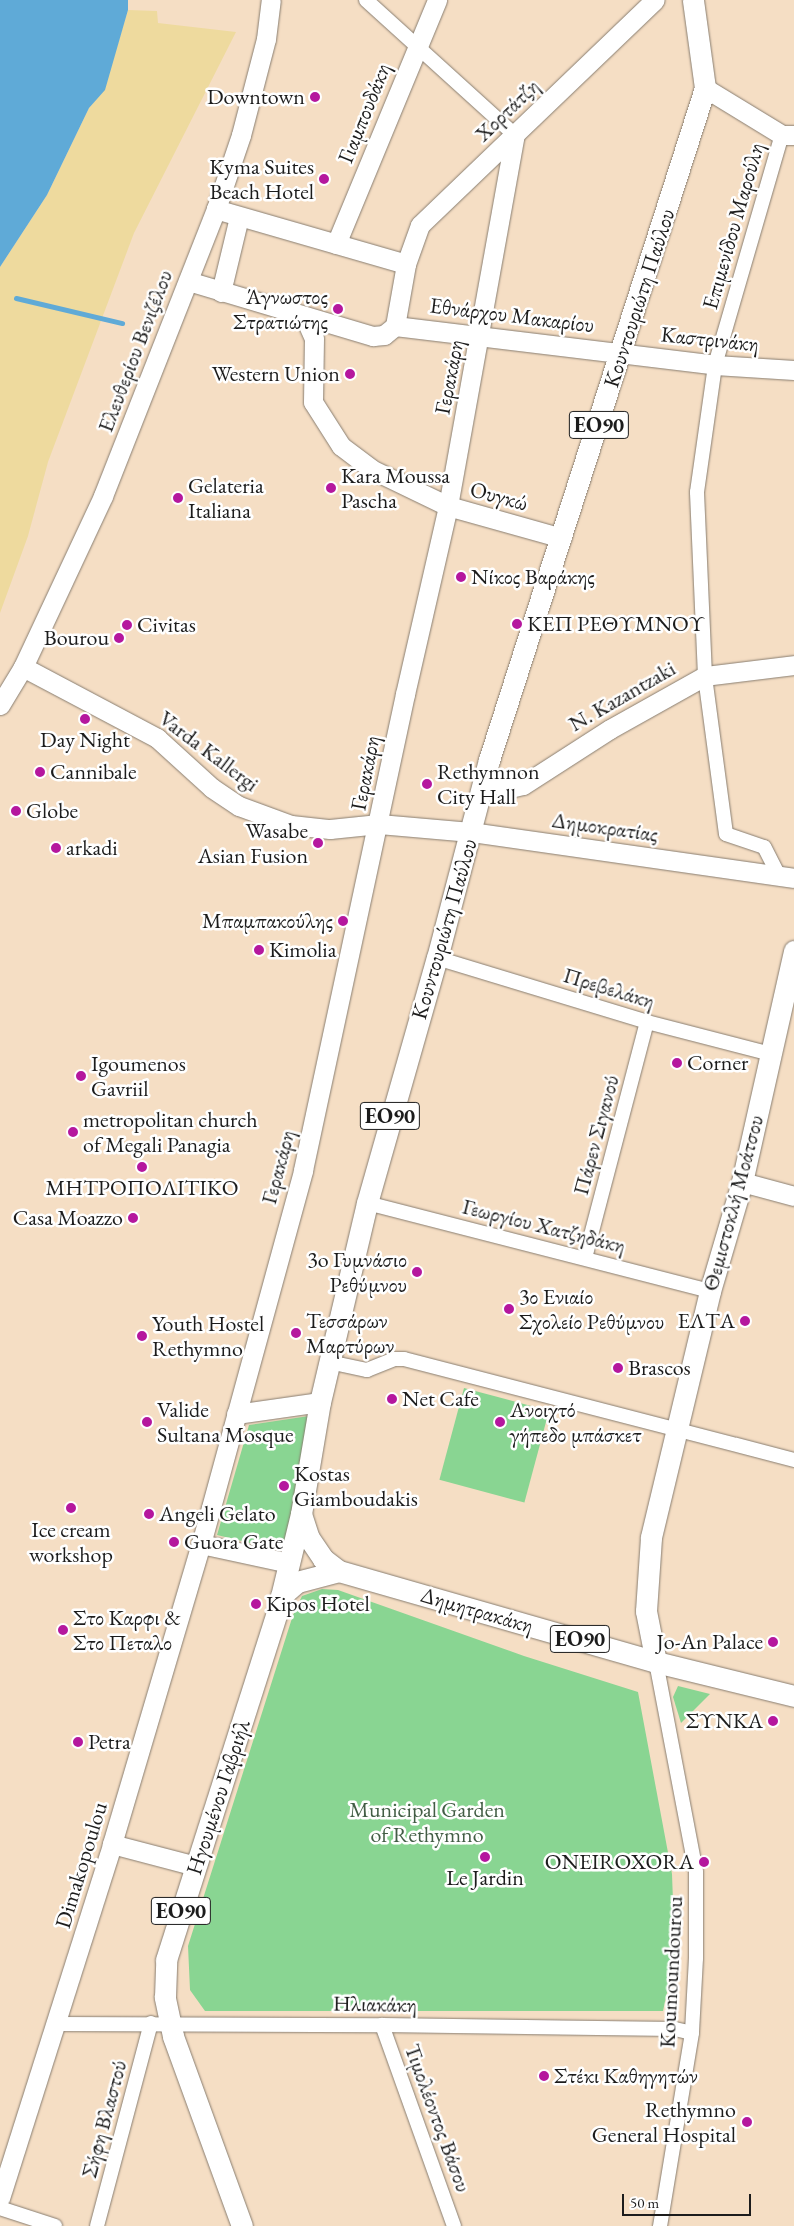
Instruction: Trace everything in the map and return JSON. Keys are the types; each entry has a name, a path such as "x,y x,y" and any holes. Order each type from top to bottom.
{"main road":[{"name":"Κουντουριώτη Παύλου","path":"320,1402 367,1204 437,958 484,781 705,88 693,0"},
{"name":"Θεμιστοκλή Μοάτσου","path":"656,1662 646,1611 649,1554 710,1291 742,1182 794,951"},
{"name":"ΕΟ90","path":"281,1596 301,1514 320,1402"},
{"name":"ΕΟ90","path":"301,1514 314,1545 323,1559 340,1571"},
{"name":"Δημητρακάκη","path":"340,1571 656,1662 794,1696"},
{"path":"281,1596 297,1582 340,1571"},
{"name":"Ηγουμένου Γαβριήλ","path":"242,2226 160,2023 166,1960 281,1596"}],"street":[{"name":"Ελευθερίου Βενιζέλου","path":"0,705 23,667 103,496 216,209 241,135 266,39 271,0"},
{"path":"366,0 515,136"},
{"name":"Γιαμπουδάκη","path":"336,244 437,0"},
{"name":"Χορτάτζη","path":"395,326 406,264 420,225 655,0"},
{"path":"705,88 788,135"},
{"name":"Επιμενίδου Μαρούλη","path":"786,876 764,847 726,834 705,676 697,492 715,365 788,135"},
{"name":"Γερακάρη","path":"236,1414 303,1170 379,824 405,694 448,506 482,334 515,136"},
{"path":"216,209 406,264"},
{"path":"221,292 239,217"},
{"path":"188,281 373,336 384,335 395,326"},
{"name":"Ουγκώ","path":"304,316 314,338 313,402 341,446 371,470 448,506 562,538"},
{"name":"Εθνάρχου Μακαρίου","path":"395,326 482,334 622,352"},
{"name":"Καστρινάκη","path":"622,352 715,365 794,370"},
{"name":"N. Kazantzaki","path":"484,781 510,788 523,785 610,729 705,676 794,665"},
{"name":"Varda Kallergi","path":"23,667 156,738 212,788 239,806 264,817 291,825 330,829 379,824"},
{"name":"Δημοκρατίας","path":"379,824 471,832 786,876"},
{"name":"Πρεβελάκη","path":"437,958 647,1022 771,1054"},
{"name":"Πάρεν Σιγανού","path":"585,1258 647,1022"},
{"path":"742,1182 794,1196"},
{"name":"Γεωργίου Χατζηδάκη","path":"367,1204 710,1291"},
{"path":"329,1362 367,1370 394,1359 404,1359 794,1460"},
{"path":"289,1563 201,1544 236,1414 320,1402"},
{"name":"Dimakopoulou","path":"0,2198 58,2024 201,1544"},
{"name":"Koumoundourou","path":"656,1662 696,1872 696,1958 692,2033 660,2226"},
{"path":"112,1844 196,1866"},
{"name":"Ηλιακάκη","path":"58,2024 160,2023 675,2029 692,2033"},
{"name":"Σήφη Βλαστού","path":"97,2226 160,2023"},
{"name":"Τιμολέοντος Βάσου","path":"382,2025 454,2226"},
{"path":"0,2208 55,2226"}],"green space":[{"path":"464,1388 549,1411 524,1503 439,1480"},
{"path":"309,1416 287,1552 217,1535 249,1425"},
{"name":"Municipal Garden of Rethymno","path":"322,1589 338,1590 524,1656 638,1692 672,1874 675,1956 663,2011 205,2011 190,1990 188,1946 293,1615 302,1596"},
{"path":"678,1686 710,1694 681,1723 673,1697"}],"sand":[{"path":"128,10 157,11 158,23 236,32 134,233 48,462 28,536 0,613 0,267 47,195 89,108 104,90"}],"water":[{"path":"0,0 128,0 128,10 105,90 89,108 47,195 0,267"}],"waterway":[{"path":"16,298 122,323"}],"place":[{"name":"Downtown","path":"315,97"},
{"name":"Kyma Suites Beach Hotel","path":"324,179"},
{"name":"Άγνωστος Στρατιώτης","path":"338,309"},
{"name":"Western Union","path":"350,374"},
{"name":"Kara Moussa Pascha","path":"331,488"},
{"name":"Gelateria Italiana","path":"178,498"},
{"name":"Νίκος Βαράκης","path":"461,577"},
{"name":"ΚΕΠ ΡΕΘΥΜΝΟΥ","path":"517,624"},
{"name":"Civitas","path":"127,625"},
{"name":"Bourou","path":"119,638"},
{"name":"Day Night","path":"85,719"},
{"name":"Cannibale","path":"40,772"},
{"name":"Rethymnon City Hall","path":"427,784"},
{"name":"Globe","path":"16,811"},
{"name":"Wasabe Asian Fusion","path":"318,843"},
{"name":"arkadi","path":"56,848"},
{"name":"Μπαμπακούλης","path":"343,921"},
{"name":"Kimolia","path":"259,950"},
{"name":"Corner","path":"677,1063"},
{"name":"Igoumenos Gavriil","path":"81,1076"},
{"name":"metropolitan church of Megali Panagia","path":"73,1132"},
{"name":"ΜΗΤΡΟΠΟΛΙΤΙΚΟ","path":"142,1167"},
{"name":"Casa Moazzo","path":"133,1218"},
{"name":"3o Γυμνάσιο Ρεθύμνου","path":"417,1272"},
{"name":"3ο Ενιαίο Σχολείο Ρεθύμνου","path":"509,1309"},
{"name":"ΕΛΤΑ","path":"745,1321"},
{"name":"Τεσσάρων Μαρτύρων","path":"296,1333"},
{"name":"Youth Hostel Rethymno","path":"142,1336"},
{"name":"Brascos","path":"618,1368"},
{"name":"Net Cafe","path":"392,1399"},
{"name":"Valide Sultana Mosque","path":"147,1422"},
{"name":"Ανοιχτό γήπεδο μπάσκετ","path":"500,1422"},
{"name":"Kostas Giamboudakis","path":"284,1486"},
{"name":"Ice cream workshop","path":"71,1508"},
{"name":"Angeli Gelato","path":"149,1514"},
{"name":"Guora Gate","path":"174,1542"},
{"name":"Kipos Hotel","path":"256,1604"},
{"name":"Στο Καρφι & Στο Πεταλο","path":"63,1630"},
{"name":"Jo-An Palace","path":"773,1642"},
{"name":"ΣΥΝΚΑ","path":"773,1721"},
{"name":"Petra","path":"78,1742"},
{"name":"Le Jardin","path":"485,1857"},
{"name":"ONEIROXORA","path":"704,1862"},
{"name":"Στέκι Καθηγητών","path":"544,2076"},
{"name":"Rethymno General Hospital","path":"747,2122"}]}
